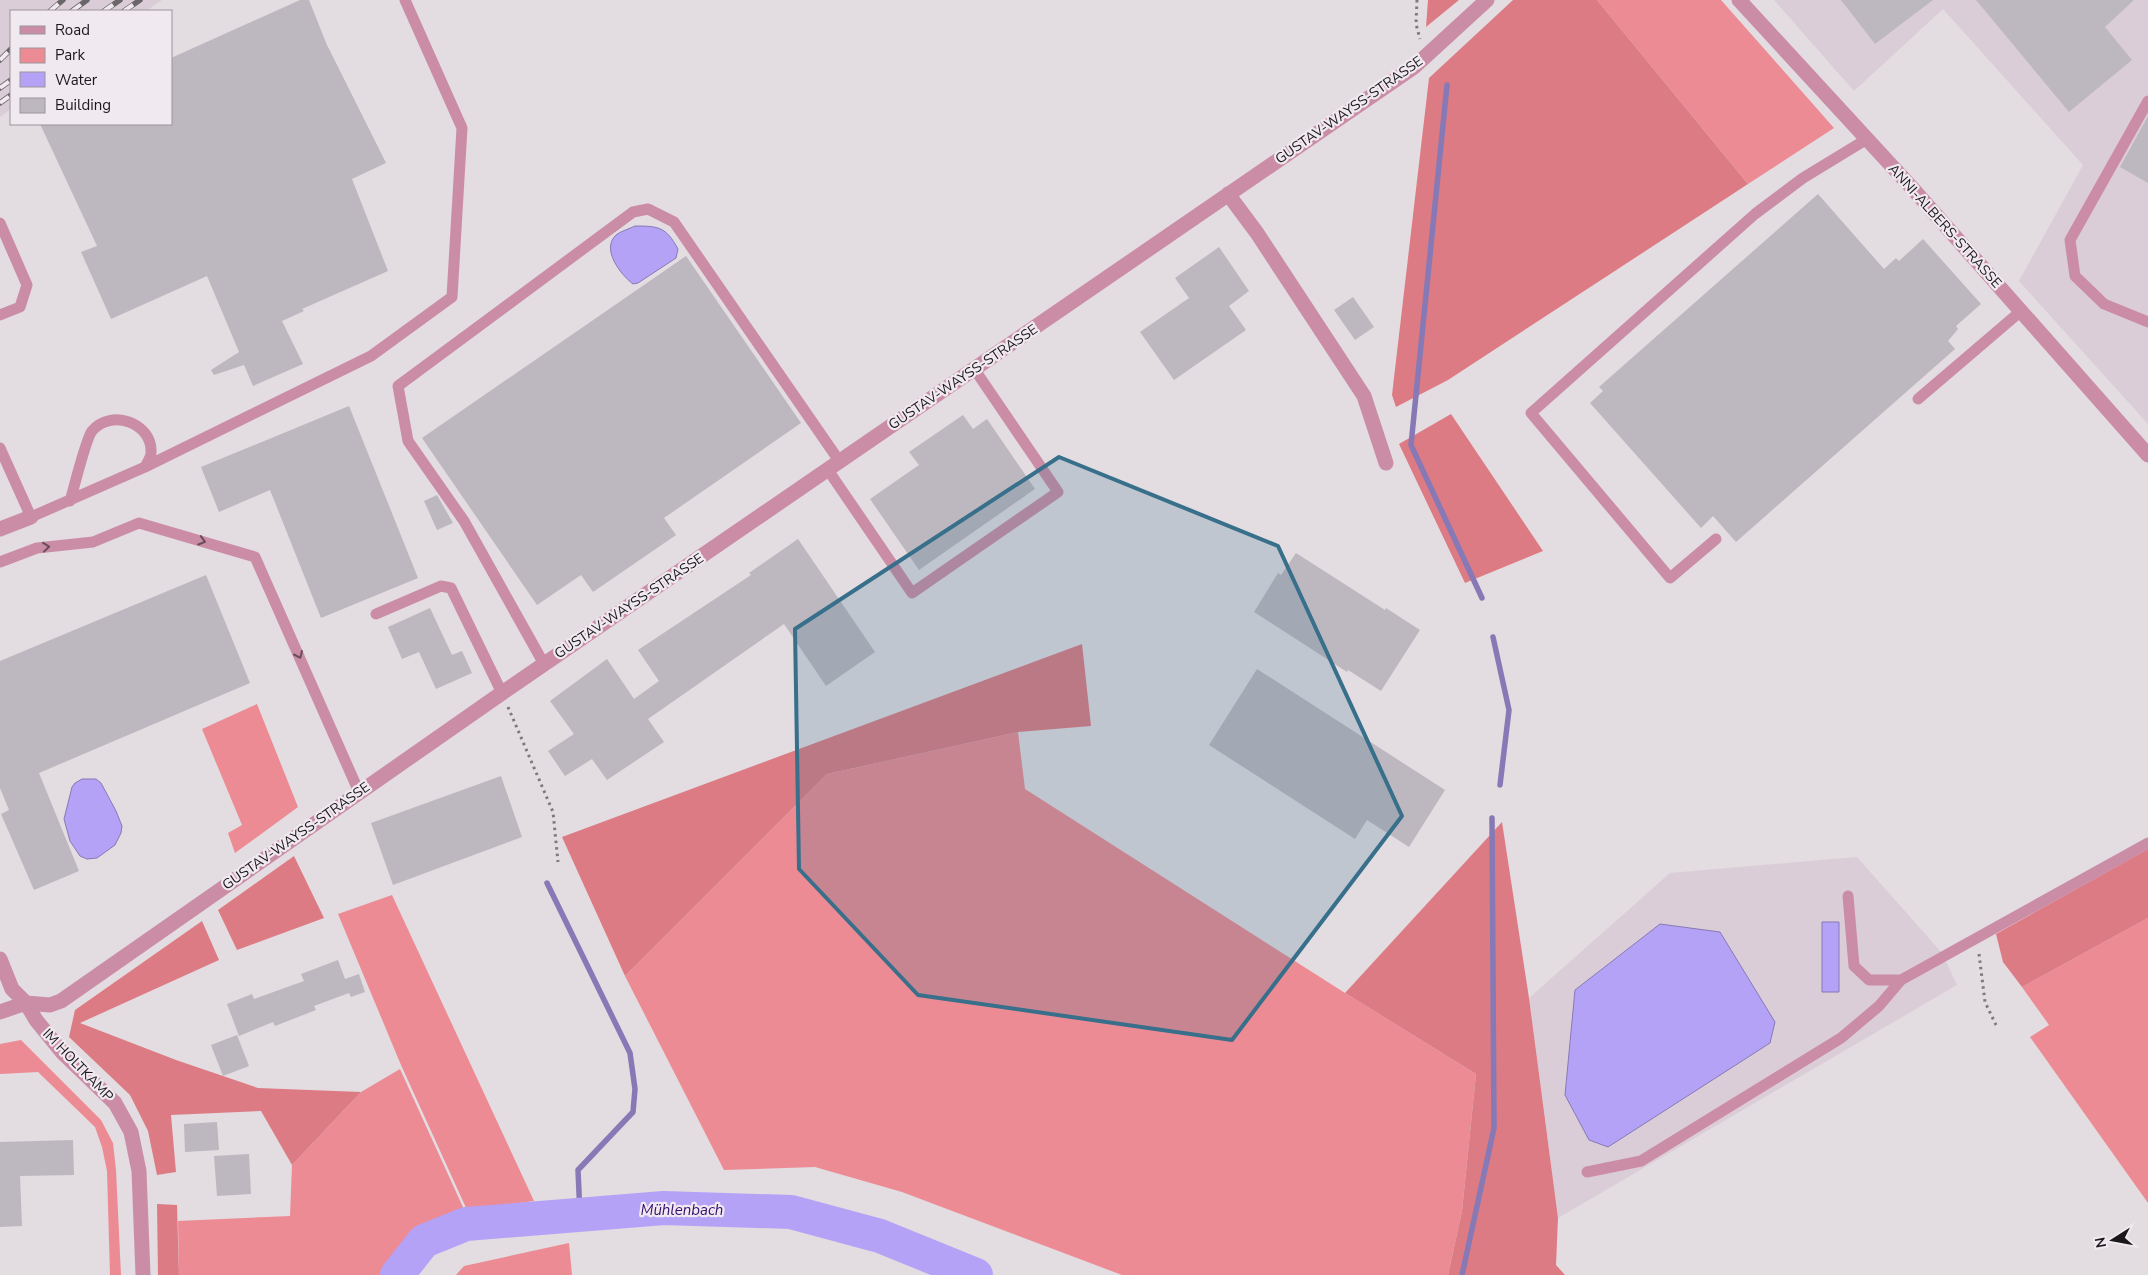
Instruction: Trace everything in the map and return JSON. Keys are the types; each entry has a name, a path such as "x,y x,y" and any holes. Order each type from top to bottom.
{"street":[{"name":"GUSTAV-WAYSS-STRASSE","path":"26,1003 50,1005 60,1001 544,664 1414,67 1487,0"},
{"name":"ANNI-ALBERS-STRASSE","path":"1739,0 1867,139 2148,455"},
{"path":"1228,194 1257,234 1364,396 1386,464"},
{"path":"0,529 31,517"},
{"name":"IM HOLTKAMP","path":"0,959 12,989 26,1003 36,1020 62,1052 115,1103 131,1132 139,1171 142,1275"},
{"path":"0,1012 26,1003"}],"lane":[{"path":"0,448 31,517 145,467 371,356 452,298 462,128 405,0"},
{"path":"2148,101 2070,240 2075,276 2104,304 2148,322"},
{"path":"1716,538 1670,578 1531,413 1755,214 1803,178 1867,139"},
{"path":"544,664 464,521 408,441 398,386 633,212 648,210 674,222 834,466 912,593 1058,492 974,370"},
{"path":"0,223 27,285 20,306 0,315"},
{"path":"1918,399 2021,311"},
{"path":"70,501 92,431 103,423 121,419 141,427 148,440 151,453 145,467"},
{"path":"0,562 37,548 93,542 139,523 256,557 359,792"},
{"path":"376,614 440,586 451,588 502,694"},
{"path":"1587,1172 1641,1161 1841,1038 1879,1006 1901,980 2148,843"},
{"path":"1848,896 1854,966 1869,980 1901,980"}],"path":[{"path":"1417,0 1416,24 1424,57"},
{"path":"502,694 553,812 558,862"},
{"path":"1977,938 1985,1002 1996,1026"}],"highlighted area":[{"path":"1059,457 1278,546 1402,816 1232,1040 918,995 799,869 795,629"}],"shaded area":[{"path":"0,0 162,0 147,10 10,10 10,110 0,117"},
{"path":"1428,0 1459,0 1426,27"},
{"path":"1513,0 1597,0 1748,184 1448,380 1396,407 1392,395 1429,78"},
{"path":"1774,0 2148,0 2148,424 2019,281 2083,165 1943,9 1854,91"},
{"path":"1451,414 1543,551 1465,583 1399,444"},
{"path":"1082,644 1091,726 1018,732 827,774 625,976 562,837"},
{"path":"1502,822 1529,998 1558,1218 1556,1265 1565,1275 1448,1275 1462,1211 1476,1074 1345,993"},
{"path":"2148,849 2148,918 2022,987 2003,962 1996,934"},
{"path":"294,856 324,918 237,950 218,910"},
{"path":"1857,857 1942,953 1957,985 1558,1218 1529,998 1670,873"},
{"path":"202,921 219,960 80,1023 176,1060 258,1088 361,1092 292,1165 261,1111 171,1115 176,1172 157,1175 148,1131 130,1095 69,1037 75,1010"},
{"path":"157,1204 177,1205 179,1275 158,1275"}],"green space":[{"path":"1597,0 1721,0 1834,128 1748,184"},
{"path":"257,704 298,807 235,853 228,833 242,825 202,729"},
{"path":"1018,732 1025,789 1345,993 1476,1074 1462,1211 1448,1275 1122,1275 902,1192 815,1167 724,1170 625,976 827,774"},
{"path":"392,895 534,1201 467,1210 401,1065 338,914"},
{"path":"2148,918 2148,1203 2030,1037 2049,1025 2022,987"},
{"path":"21,1040 101,1120 113,1143 121,1275 110,1275 107,1171 95,1127 38,1072 0,1074 0,1044"},
{"path":"400,1069 467,1216 413,1241 387,1275 179,1275 178,1221 290,1216 292,1165 361,1092"},
{"path":"569,1243 572,1275 456,1275 464,1266"}],"water":[{"path":"635,226 661,229 670,236 678,249 676,258 638,283 633,284 618,268 611,254 610,247 616,235"},
{"path":"82,779 96,779 101,783 122,826 115,845 97,858 87,859 80,856 70,841 64,819 72,787"},
{"path":"1822,922 1839,922 1839,992 1822,992"},
{"path":"1660,924 1720,932 1775,1022 1770,1043 1608,1147 1589,1140 1565,1095 1575,990"}],"building":[{"path":"300,0 309,0 327,45 386,163 352,179 388,271 302,309 304,311 282,321 303,364 253,386 244,365 214,375 211,370 239,352 207,276 111,319 81,252 97,246 40,125 172,125 172,58"},
{"path":"1841,0 1933,0 1875,44"},
{"path":"1976,0 2134,0 2105,27 2132,60 2069,112"},
{"path":"2148,116 2148,183 2120,167"},
{"path":"1818,194 1884,269 1896,258 1899,261 1923,239 1981,304 1956,326 1958,329 1948,341 1955,349 1736,542 1713,516 1701,528 1590,403 1603,391 1599,387"},
{"path":"1219,247 1249,291 1229,306 1246,330 1174,380 1140,332 1189,298 1175,278"},
{"path":"686,256 801,423 664,518 676,535 593,592 581,575 537,605 422,438"},
{"path":"1353,297 1374,327 1355,340 1334,310"},
{"path":"349,406 418,578 321,618 270,490 219,512 201,467"},
{"path":"963,415 973,429 987,419 1035,489 919,570 870,499 919,465 909,452"},
{"path":"437,495 453,523 437,530 424,501"},
{"path":"798,539 875,652 826,686 784,624 648,719 664,742 607,780 592,759 565,776 548,751 574,734 550,701 607,659 634,699 659,681 638,650 751,575 749,573"},
{"path":"1296,553 1420,630 1381,691 1348,670 1347,672 1254,612 1278,573 1281,575"},
{"path":"206,575 250,683 39,773 79,871 34,890 1,814 9,810 0,788 0,661"},
{"path":"430,608 452,655 462,651 472,673 436,689 419,652 402,659 388,627"},
{"path":"1257,669 1445,790 1409,847 1367,820 1355,839 1209,745"},
{"path":"501,776 522,837 393,885 371,823"},
{"path":"338,960 345,979 359,974 365,992 351,997 349,993 314,1006 316,1010 275,1026 273,1022 239,1036 227,1004 252,994 254,999 304,981 301,974"},
{"path":"237,1035 249,1066 223,1076 211,1045"},
{"path":"217,1122 219,1150 185,1152 184,1124"},
{"path":"73,1140 74,1175 20,1176 22,1226 0,1227 0,1142"},
{"path":"249,1154 251,1194 217,1196 214,1156"}],"waterway":[{"path":"1447,85 1411,445 1482,598"},
{"path":"1493,637 1509,710 1500,785"},
{"path":"1462,1275 1494,1128 1492,818"},
{"path":"547,883 630,1053 635,1089 633,1112 578,1170 580,1215"},
{"name":"Mühlenbach","path":"397,1275 424,1241 466,1224 664,1208 791,1212 880,1236 976,1275"}],"railway":[{"path":"51,10 63,0"},
{"path":"73,10 87,0"},
{"path":"105,10 120,0"},
{"path":"125,10 140,0"},
{"path":"0,60 10,50"},
{"path":"0,88 10,81"},
{"path":"0,103 10,96"}]}
